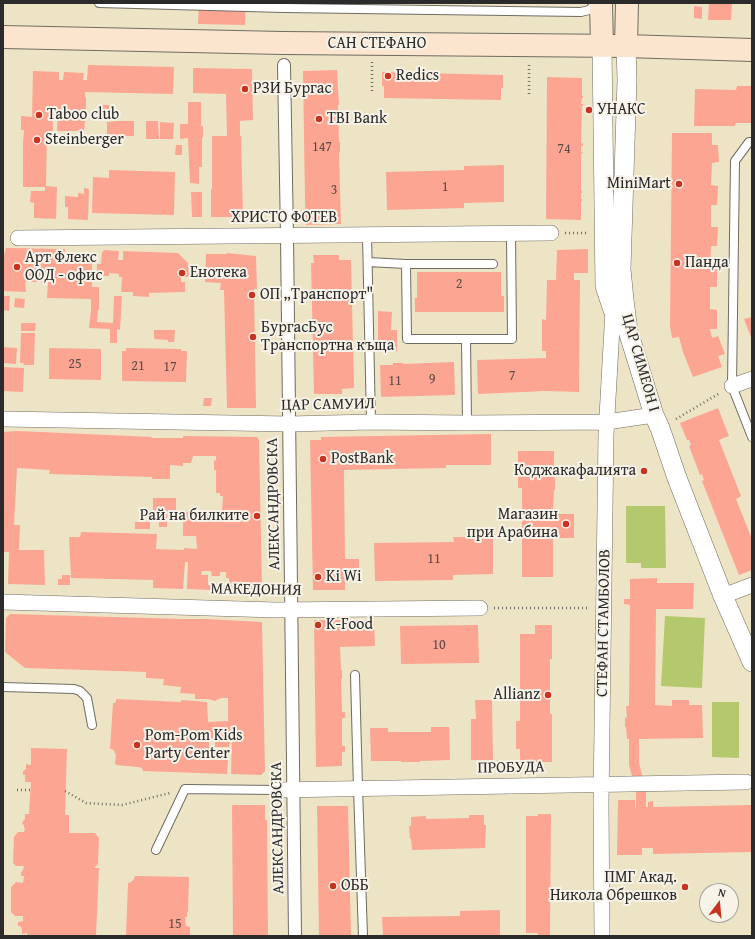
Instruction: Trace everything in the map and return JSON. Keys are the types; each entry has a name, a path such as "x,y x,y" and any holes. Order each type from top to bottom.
{"main road":[{"name":"СТЕФАН СТАМБОЛОВ","path":"601,3 602,46"},
{"path":"626,46 627,3"},
{"name":"САН СТЕФАНО","path":"3,37 283,43 626,46 752,50"}],"street":[{"name":"СТЕФАН СТАМБОЛОВ","path":"602,46 605,286 613,310 628,331"},
{"name":"ЦАР СИМЕОН I","path":"626,46 627,80 621,269 628,331 677,478 723,596 752,662"},
{"name":"АЛЕКСАНДРОВСКА","path":"285,68 296,936"},
{"name":"ХРИСТО ФОТЕВ","path":"18,238 551,233"},
{"name":"СТЕФАН СТАМБОЛОВ","path":"602,936 602,785 607,422 613,310"},
{"path":"732,386 752,379"},
{"name":"ЦАР САМУИЛ","path":"3,419 289,424 371,422 467,423 657,421"},
{"path":"723,596 752,585"},
{"name":"МАКЕДОНИЯ","path":"3,602 292,609 480,608"},
{"name":"ПРОБУДА","path":"277,790 746,782"}],"lane":[{"path":"99,3 284,8 581,12 589,10 596,3"},
{"path":"752,142 750,142 735,160 732,386 752,437"},
{"path":"406,264 407,339 512,339 511,233"},
{"path":"367,235 371,422"},
{"path":"368,262 406,264 493,264"},
{"path":"466,339 467,423"},
{"path":"355,675 363,936"},
{"path":"3,687 74,689 80,691 87,698 92,725"},
{"path":"156,850 185,789 277,790"}],"path":[{"path":"372,91 373,44"},
{"path":"529,94 530,46"},
{"path":"551,233 604,233"},
{"path":"657,421 732,386"},
{"path":"480,608 604,608"},
{"path":"65,791 86,803 122,805 185,789"},
{"path":"17,790 31,790"}],"green space":[{"path":"626,506 665,506 666,568 641,568 641,563 626,563"},
{"path":"665,616 705,618 702,688 661,686"},
{"path":"712,702 739,702 739,758 712,757"}],"building":[{"path":"199,3 246,3 245,25 198,24"},
{"path":"709,3 732,3 731,20 708,20"},
{"path":"694,6 702,7 702,19 694,18"},
{"path":"88,65 174,67 173,94 85,92 86,112 84,131 57,131 58,108 52,107 53,131 48,131 47,134 46,186 57,187 56,219 34,218 34,203 30,202 31,191 45,191 45,187 23,187 24,130 21,130 21,116 32,117 33,71 59,72 59,80 63,80 64,72 84,73 83,80 87,80"},
{"path":"193,68 252,69 253,120 240,121 243,217 211,217 212,136 227,136 226,94 193,93"},
{"path":"337,70 341,224 306,225 303,71"},
{"path":"382,72 503,75 501,100 384,98"},
{"path":"547,77 582,78 583,98 581,104 583,104 583,106 581,144 583,143 583,146 581,146 581,152 583,153 581,154 581,220 546,219"},
{"path":"737,86 752,86 752,123 736,123 735,126 694,126 695,89 736,90"},
{"path":"188,102 201,102 201,126 203,126 203,137 202,167 199,167 199,184 190,183 188,138 180,139 180,124 188,124"},
{"path":"97,105 110,105 110,120 97,120"},
{"path":"134,121 134,136 107,136 107,122"},
{"path":"146,121 158,121 159,139 146,139"},
{"path":"160,122 174,123 173,139 160,139"},
{"path":"672,133 712,133 712,145 718,145 719,162 712,163 711,185 718,186 717,205 711,205 711,227 718,227 717,246 711,246 710,268 717,268 717,287 710,287 710,309 717,310 717,329 710,329 712,338 718,336 725,354 718,356 722,367 693,377 679,337 672,338 670,326"},
{"path":"176,145 182,145 182,155 175,155"},
{"path":"504,165 504,202 464,203 464,208 387,210 386,172 464,170 464,166"},
{"path":"109,170 175,172 174,215 92,213 93,177 109,178"},
{"path":"84,188 89,189 88,220 68,219 68,207 65,207 65,196 78,197 78,193 84,194"},
{"path":"191,192 202,192 202,217 192,217"},
{"path":"6,248 65,249 64,258 92,258 92,287 99,287 99,310 97,322 113,323 114,296 122,296 120,330 117,329 117,343 110,343 110,329 89,328 91,299 47,298 48,282 25,282 26,292 3,291 3,259"},
{"path":"588,249 588,273 574,273 574,280 580,280 579,392 546,391 478,394 477,360 546,358 546,351 542,351 542,319 546,320 547,280 556,280 557,250"},
{"path":"104,250 119,251 118,260 123,260 123,251 178,253 188,263 189,277 181,277 181,282 185,282 185,292 149,293 149,297 133,296 133,292 121,292 122,277 119,277 119,274 109,273 109,276 97,276 97,264 101,264 102,253"},
{"path":"227,253 256,256 257,289 254,289 256,408 227,408 224,290 220,290 221,283 205,282 206,254"},
{"path":"313,255 339,255 339,260 351,260 354,388 342,389 342,394 314,394 311,263 314,263"},
{"path":"417,272 501,272 501,296 504,296 504,312 415,312 415,298 417,298"},
{"path":"3,296 10,296 9,311 3,310"},
{"path":"15,298 25,299 24,308 14,307"},
{"path":"378,311 392,312 391,330 397,330 397,351 378,351"},
{"path":"752,317 752,340 744,319"},
{"path":"21,323 36,323 35,331 21,331"},
{"path":"154,330 175,330 174,342 154,339"},
{"path":"21,333 35,333 34,365 23,365 24,363 20,363"},
{"path":"3,347 17,348 16,364 3,363"},
{"path":"49,348 101,349 101,380 49,379"},
{"path":"126,348 181,349 181,351 187,351 186,382 122,381 122,351 126,351"},
{"path":"454,362 455,395 381,397 380,365 393,365 393,363"},
{"path":"3,367 24,368 23,392 3,391"},
{"path":"204,398 212,398 211,406 203,406"},
{"path":"718,408 729,436 719,440 741,496 736,499 752,539 752,570 739,575 702,481 704,480 702,474 700,475 689,446 691,445 689,440 687,440 680,423"},
{"path":"18,431 152,437 151,438 183,438 183,436 257,437 259,440 262,586 258,590 229,589 229,578 226,578 226,572 220,572 220,576 212,576 211,571 202,571 201,575 208,575 208,585 212,585 211,590 187,589 188,562 185,562 183,589 153,588 153,580 71,578 69,537 80,537 81,532 157,534 156,549 197,549 196,536 183,536 183,513 222,512 223,496 220,496 220,493 216,493 216,470 214,470 214,460 216,461 216,456 193,456 191,463 183,463 183,466 170,465 170,479 152,479 152,477 49,474 50,470 17,468 14,525 20,525 19,550 44,550 45,585 8,584 9,552 3,552 3,432"},
{"path":"491,434 491,465 446,465 446,468 344,470 345,559 359,559 359,570 345,570 345,590 313,590 310,440 321,440 321,437"},
{"path":"518,451 554,451 555,490 553,514 574,514 574,538 553,538 553,577 522,577 522,488 518,488"},
{"path":"153,498 176,498 176,512 153,512"},
{"path":"159,513 167,513 167,527 159,527"},
{"path":"135,522 150,522 150,529 135,529"},
{"path":"453,537 493,537 493,574 453,575 453,580 375,581 374,543 454,542"},
{"path":"62,575 70,575 70,585 58,585 58,579 62,579"},
{"path":"657,578 657,583 694,583 693,609 656,609 655,705 672,706 672,700 689,700 689,705 702,705 703,738 639,739 639,763 646,790 646,807 648,807 648,802 653,801 653,807 752,805 752,852 653,854 653,848 642,848 642,855 617,855 618,800 635,800 635,808 636,807 636,791 629,765 629,739 627,739 625,727 625,717 627,718 626,706 629,706 630,605 624,604 624,599 630,599 630,579"},
{"path":"10,614 207,619 262,622 265,771 261,775 231,774 232,739 230,740 229,747 215,747 215,739 209,739 209,760 228,760 227,774 143,771 142,768 138,767 116,765 116,755 112,749 110,749 113,703 115,703 116,699 207,702 208,722 228,721 228,698 221,698 215,701 208,699 195,699 195,694 180,693 181,687 163,685 164,679 146,678 146,672 25,668 5,652 6,618"},
{"path":"314,620 374,620 375,646 340,647 342,670 342,712 345,712 345,718 342,718 342,746 345,746 345,752 342,752 342,766 316,767"},
{"path":"478,625 479,663 401,664 400,626"},
{"path":"535,625 552,625 552,659 550,659 550,714 552,714 552,762 520,762 520,749 516,749 516,721 520,721 520,634 535,634"},
{"path":"475,700 492,700 493,760 471,760 471,719 476,719"},
{"path":"431,727 449,727 450,760 420,762 371,761 370,728 388,728 388,732 431,732"},
{"path":"31,748 67,749 65,815 69,815 69,833 95,833 99,838 98,864 94,868 99,868 96,935 27,936 27,933 22,934 22,929 18,926 18,922 23,921 23,916 15,916 11,912 11,887 16,882 23,883 24,876 21,876 21,872 24,866 16,866 13,863 14,837 18,832 24,832 25,828 22,824 25,819 25,814 29,814 31,782 25,782 25,775 23,775 23,771 26,769 26,764 31,765"},
{"path":"232,805 265,805 265,820 267,820 268,936 233,936"},
{"path":"317,806 348,806 351,936 319,936"},
{"path":"538,814 551,814 550,935 526,933 526,816 538,816"},
{"path":"469,815 484,815 484,825 486,825 485,848 412,850 409,826 411,826 411,817 426,816 426,819 469,818"},
{"path":"135,876 189,877 188,912 187,917 185,917 186,926 190,927 190,936 126,936 128,883 134,879"},
{"path":"500,910 500,936 383,936 382,917 460,916 460,911"}],"place":[{"name":"Redics","path":"388,76"},
{"name":"РЗИ Бургас","path":"245,89"},
{"name":"УНАКС","path":"589,110"},
{"name":"Taboo club","path":"39,115"},
{"name":"TBI Bank","path":"319,119"},
{"name":"Steinberger","path":"37,140"},
{"name":"MiniMart","path":"679,184"},
{"name":"Панда","path":"677,263"},
{"name":"Арт Флекс ООД - офис","path":"17,267"},
{"name":"Енотека","path":"182,273"},
{"name":"ОП „Транспорт\"","path":"252,295"},
{"name":"БургасБус Транспортна къща","path":"253,337"},
{"name":"PostBank","path":"323,459"},
{"name":"Коджакафалията","path":"644,471"},
{"name":"Рай на билките","path":"257,516"},
{"name":"Магазин при Арабина","path":"566,524"},
{"name":"Ki Wi","path":"318,577"},
{"name":"K-Food","path":"318,625"},
{"name":"Allianz","path":"548,695"},
{"name":"Pom-Pom Kids Party Center","path":"137,745"},
{"name":"ОББ","path":"333,886"},
{"name":"ПМГ Акад. Никола Обрешков","path":"685,887"}]}
